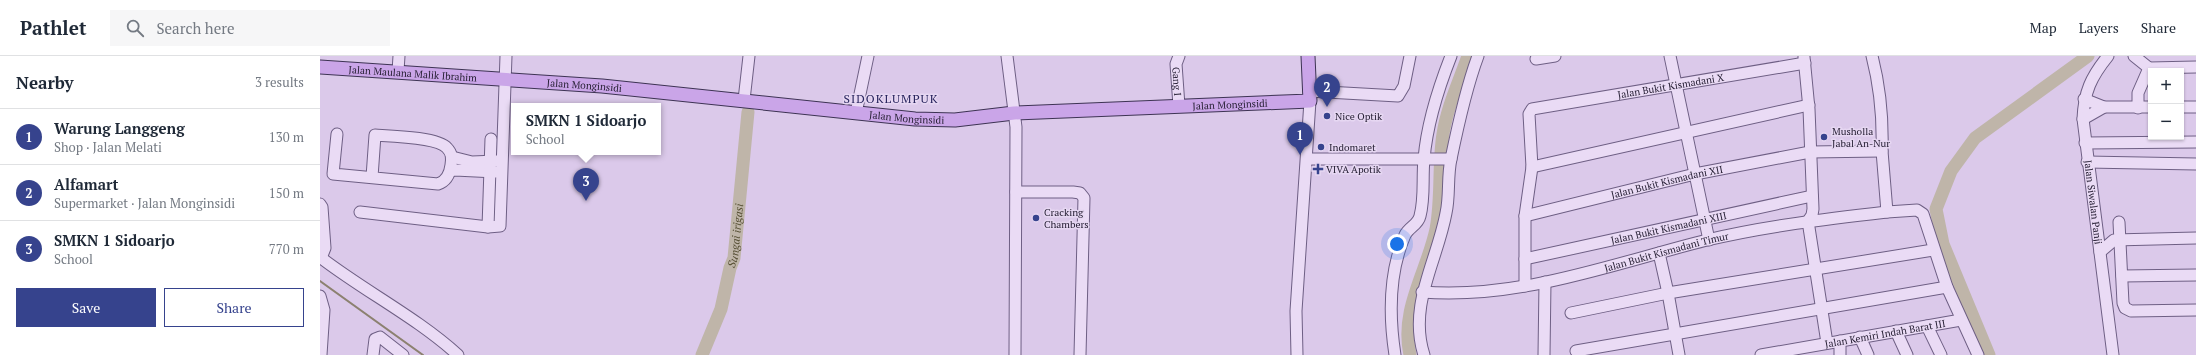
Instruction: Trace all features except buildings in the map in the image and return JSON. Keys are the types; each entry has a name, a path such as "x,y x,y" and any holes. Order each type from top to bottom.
{"main road":[{"path":"1308,56 1310,96"},
{"name":"Jalan Maulana Malik Ibrahim","path":"320,67 398,71 505,80"},
{"name":"Jalan Monginsidi","path":"505,80 602,86 928,120 955,120 1014,113 1179,106 1310,96"}],"street":[{"path":"398,71 399,56"},
{"path":"360,212 488,227 500,226 506,56"},
{"path":"744,100 749,56"},
{"path":"856,113 868,56"},
{"path":"1007,56 1014,113 1016,192 1015,355"},
{"name":"Gang I","path":"1179,56 1176,64 1179,106"},
{"path":"1298,355 1296,311 1310,96 1398,96 1404,86 1410,56"},
{"path":"1395,355 1391,304 1394,277 1405,235 1420,216 1438,88 1451,56"},
{"path":"1424,355 1418,324 1422,292 1444,223 1447,159 1471,75 1478,56"},
{"path":"1536,59 1555,56"},
{"path":"1670,56 1709,240"},
{"path":"1872,56 1878,80 1881,105 1882,151 1887,212"},
{"name":"Jalan Siwalan Panji","path":"2108,56 2094,72 2084,99 2083,119 2087,162 2113,355"},
{"path":"2134,56 2149,68 2196,67"},
{"path":"1804,59 1809,105 1812,196 1812,215 1808,221 1827,343"},
{"name":"Jalan Bukit Kismadani X","path":"1532,167 1529,114 1536,106 1676,84 1804,59"},
{"path":"2138,108 2138,92 2148,70"},
{"path":"2084,99 2104,107 2148,107"},
{"path":"1525,286 1525,216 1532,167 1809,105"},
{"path":"2083,119 2104,107"},
{"path":"2184,107 2196,107"},
{"path":"337,134 333,174 438,184 445,180 451,172 455,170 490,166"},
{"path":"372,177 375,135 434,141 448,148 452,158 451,172"},
{"path":"488,227 491,139"},
{"path":"2085,143 2196,142"},
{"name":"Jalan Bukit Kismadani XII","path":"1525,216 1695,174 1810,152 1882,151"},
{"path":"452,158 501,167"},
{"path":"1307,159 1447,159"},
{"path":"2087,162 2196,164"},
{"path":"1016,192 1073,192 1080,193 1084,198 1080,355"},
{"name":"Jalan Bukit Kismadani XIII","path":"1525,259 1812,196"},
{"path":"321,205 325,248 320,257 356,284 422,327 458,355"},
{"name":"Jalan Bukit Kismadani Timur","path":"1422,292 1451,295 1525,286 1546,282 1709,240 1808,221 1887,212 1916,210 1922,213 1933,250"},
{"path":"2119,222 2117,240 2122,276 2123,303 2125,308 2131,311 2196,310"},
{"path":"2097,229 2117,240 2196,238"},
{"path":"2100,252 2117,240"},
{"path":"1571,313 1668,293 1933,250 1961,320 1978,355"},
{"path":"1659,253 1679,355"},
{"path":"2122,276 2196,275"},
{"path":"1544,355 1546,282"},
{"path":"1576,351 1947,287"},
{"path":"320,296 324,310 321,355"},
{"name":"Jalan Kemiri Indah Barat III","path":"1761,355 1799,352 1827,343 1961,320"},
{"path":"1927,326 1941,355"},
{"path":"1896,331 1907,355"},
{"path":"373,355 375,339 380,337 403,355"},
{"path":"1860,338 1868,355"},
{"path":"1840,341 1840,355"}],"waterway":[{"path":"1410,355 1408,338 1411,306 1432,245 1438,217 1443,134 1450,104 1468,56"},
{"path":"1989,355 1943,244 1936,209 1951,171 1975,138 2088,56"},
{"name":"Sungai irigasi","path":"702,355 721,309 730,268 734,258 748,112"},
{"path":"320,281 423,355"}],"place":[{"name":"Alfamart","path":"1327,107"},
{"name":"Nice Optik","path":"1327,116"},
{"name":"Musholla Jabal An-Nur","path":"1824,137"},
{"name":"Indomaret","path":"1321,147"},
{"name":"Warung Langgeng","path":"1300,155"},
{"name":"VIVA Apotik","path":"1318,169"},
{"name":"SMKN 1 Sidoarjo","path":"586,201"},
{"name":"Cracking Chambers","path":"1036,218"}],"district":[{"name":"SIDOKLUMPUK","path":"891,98"}]}
